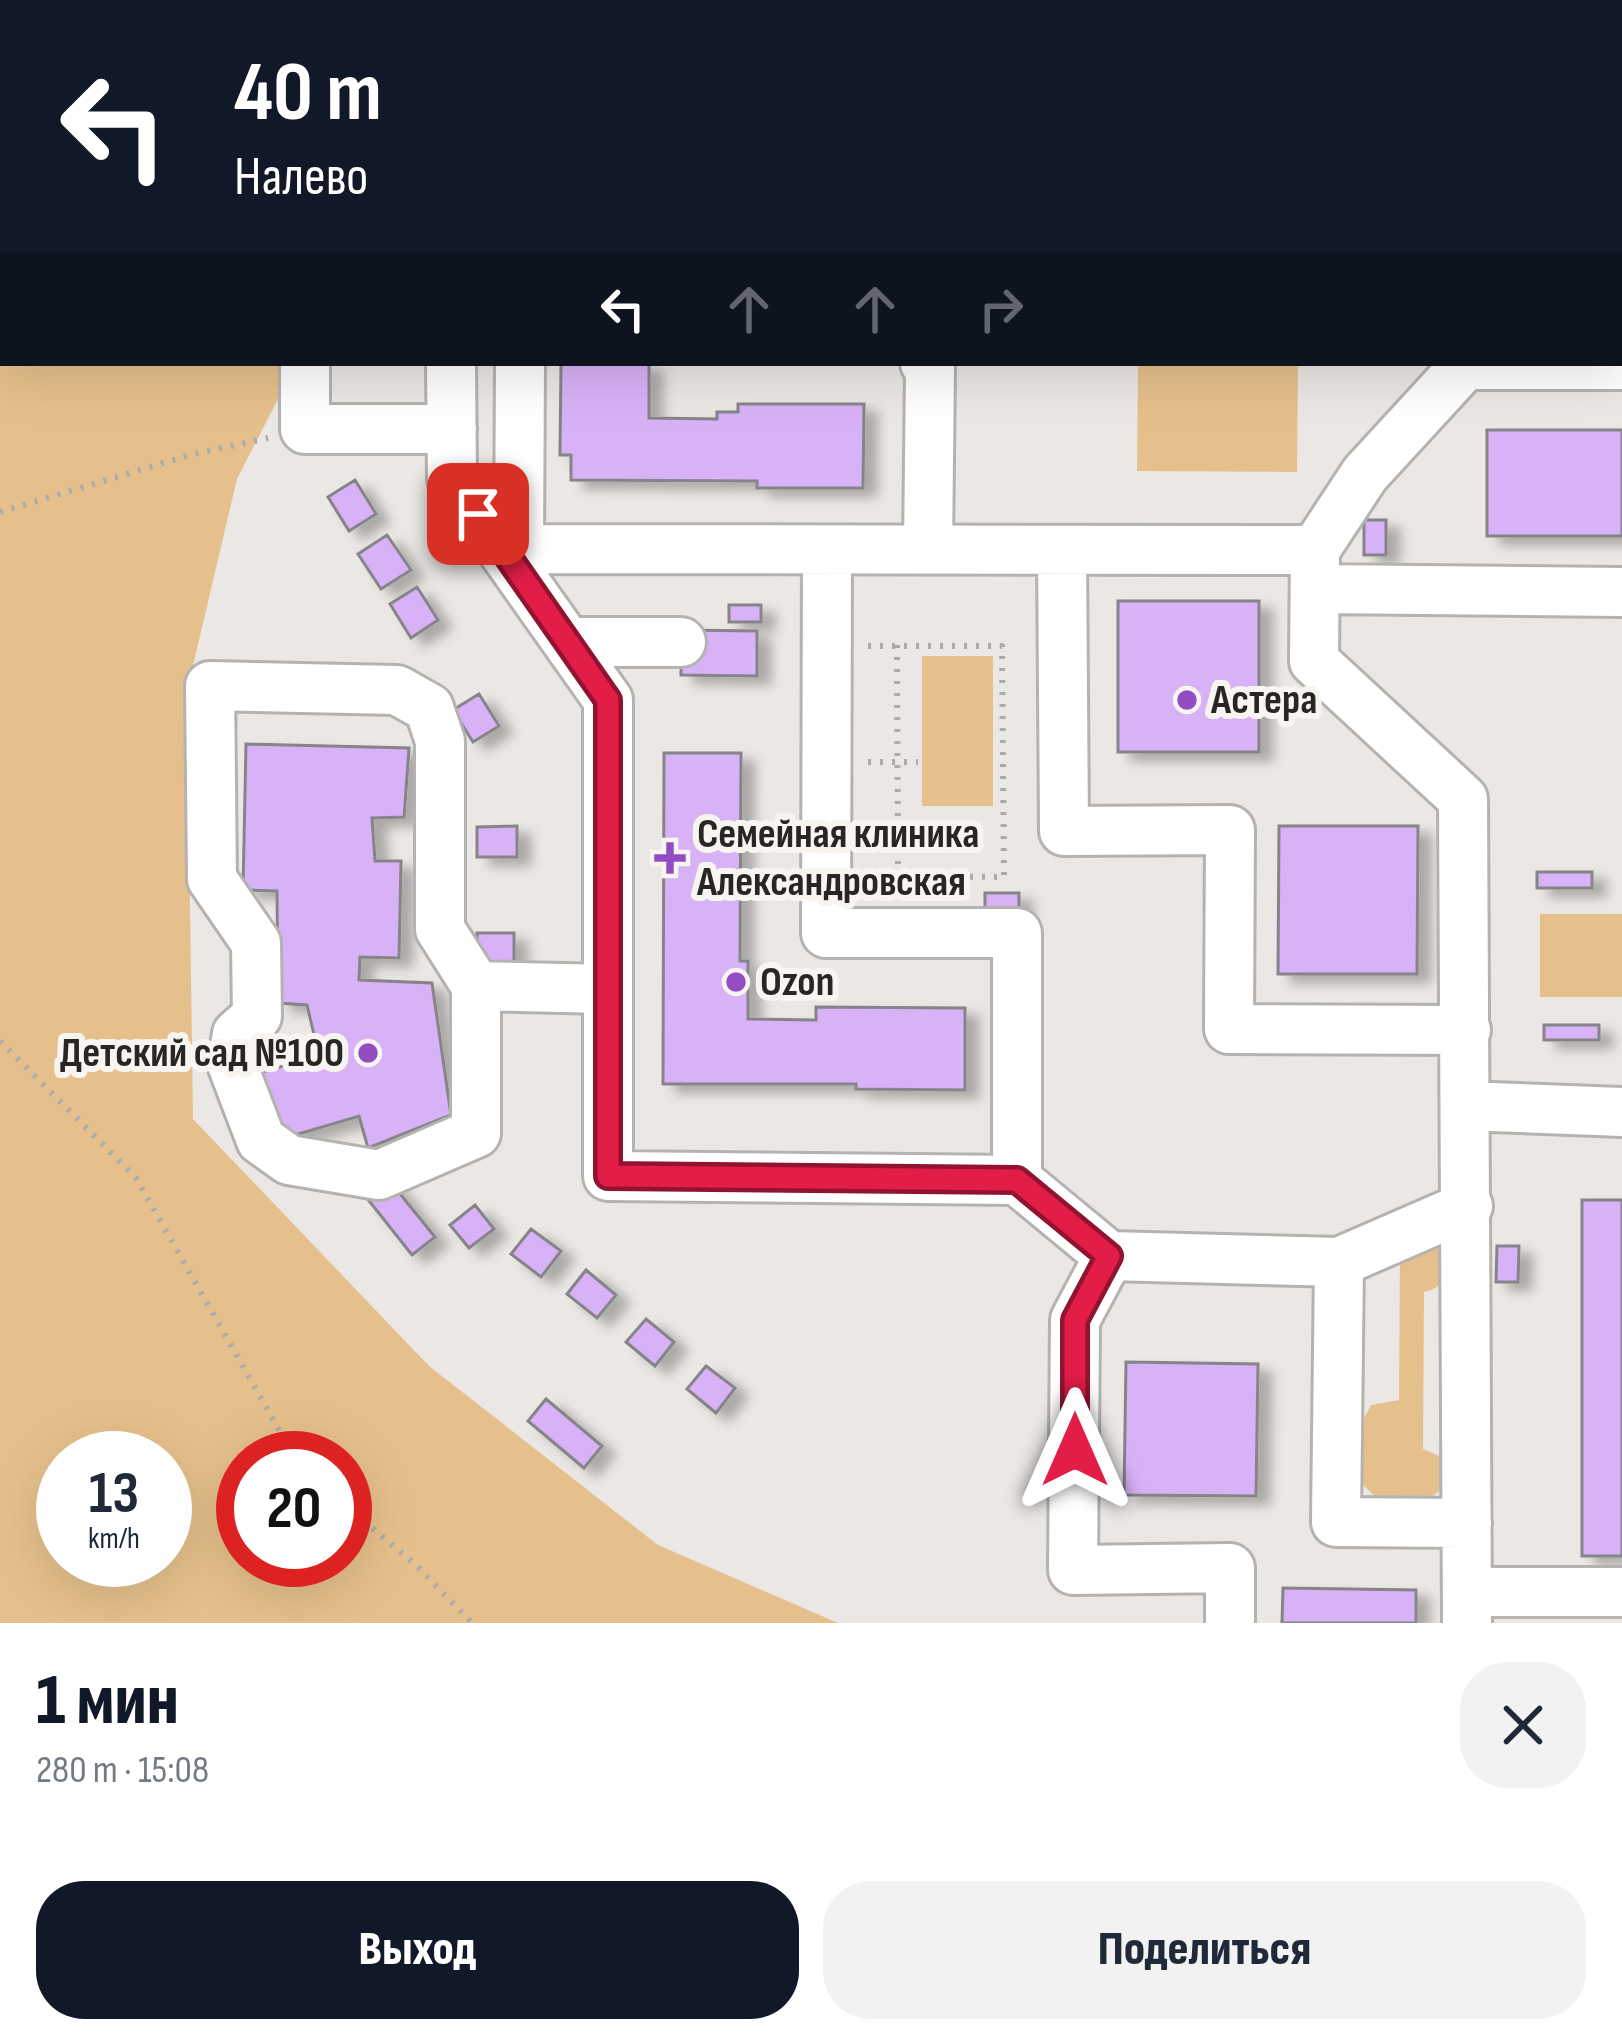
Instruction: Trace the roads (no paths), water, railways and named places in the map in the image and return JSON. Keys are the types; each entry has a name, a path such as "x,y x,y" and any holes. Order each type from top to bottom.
{"street":[{"path":"305,366 305,429 452,429"},
{"path":"451,366 452,479 512,549 608,700 608,1176 1017,1180 1109,1256 1339,1262 1468,1206"},
{"path":"512,549 520,366"},
{"path":"928,366 928,550"},
{"path":"1465,366 1365,474 1315,570 1314,661 1463,799 1467,1608 1622,1592"},
{"path":"512,549 1062,550 1622,592"},
{"path":"827,550 826,933 1017,933 1017,1180"},
{"path":"1062,550 1064,832 1230,830 1229,1029 1466,1030"},
{"path":"575,652 681,652"},
{"path":"210,686 397,690 429,708 440,741 440,929 476,986 476,1133 379,1175 290,1160 261,1140 232,1064 237,1034 257,1016 256,943 212,879 210,686"},
{"path":"476,986 607,989"},
{"path":"1465,1106 1622,1112"},
{"path":"1109,1256 1075,1320 1073,1570 1230,1568 1230,1623"},
{"path":"1339,1262 1336,1522 1467,1522"}],"place":[{"name":"Астера","path":"1187,700"},
{"name":"Семейная клиника Александровская","path":"670,858"},
{"name":"Ozon","path":"736,982"},
{"name":"Детский сад №100","path":"368,1053"}]}
